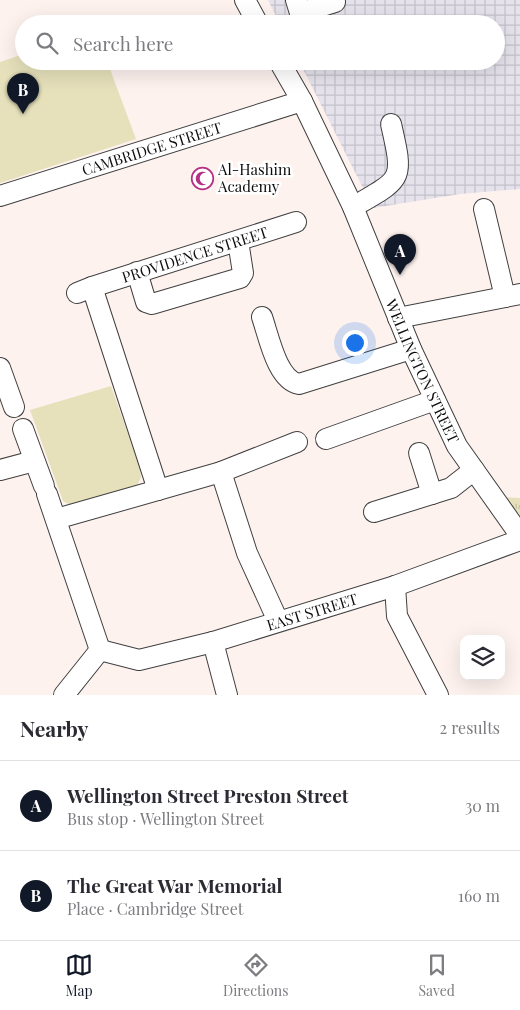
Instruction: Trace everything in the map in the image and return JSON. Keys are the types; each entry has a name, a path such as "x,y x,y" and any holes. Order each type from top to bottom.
{"street":[{"path":"245,0 253,15"},
{"path":"296,0 300,13 334,2"},
{"name":"WELLINGTON STREET","path":"285,70 353,207 410,349 457,446 520,535"},
{"name":"CAMBRIDGE STREET","path":"0,196 302,101"},
{"path":"353,207 389,186 397,175 400,162 391,124"},
{"path":"398,318 512,295 484,209"},
{"name":"PROVIDENCE STREET","path":"158,490 85,290 296,222"},
{"path":"137,272 146,302 152,304 240,278 243,273 238,241"},
{"path":"262,317 282,374 291,383 299,384 410,349"},
{"path":"0,368 14,407"},
{"path":"326,439 435,400"},
{"path":"23,429 56,519 100,650 64,695"},
{"path":"56,519 221,472 297,442"},
{"path":"419,453 432,494"},
{"path":"0,470 34,461"},
{"path":"374,512 451,488 474,470"},
{"path":"221,472 247,553 278,620"},
{"name":"EAST STREET","path":"100,650 139,660 213,642 278,620 394,586 520,540"},
{"path":"394,586 397,616 438,695"},
{"path":"213,642 227,695"}],"shaded area":[{"path":"268,0 520,0 520,189 460,194 373,208 304,70 505,70 505,15 276,15"}],"green space":[{"path":"15,57 15,70 110,70 136,139 0,183 0,62"},
{"path":"111,386 140,468 141,477 137,486 70,505 63,501 30,410"},
{"path":"502,497 520,498 520,515"}],"place":[{"name":"The Great War Memorial","path":"23,114"},
{"name":"Al-Hashim Academy","path":"202,178"},
{"name":"Wellington Street Preston Street","path":"400,275"}]}
